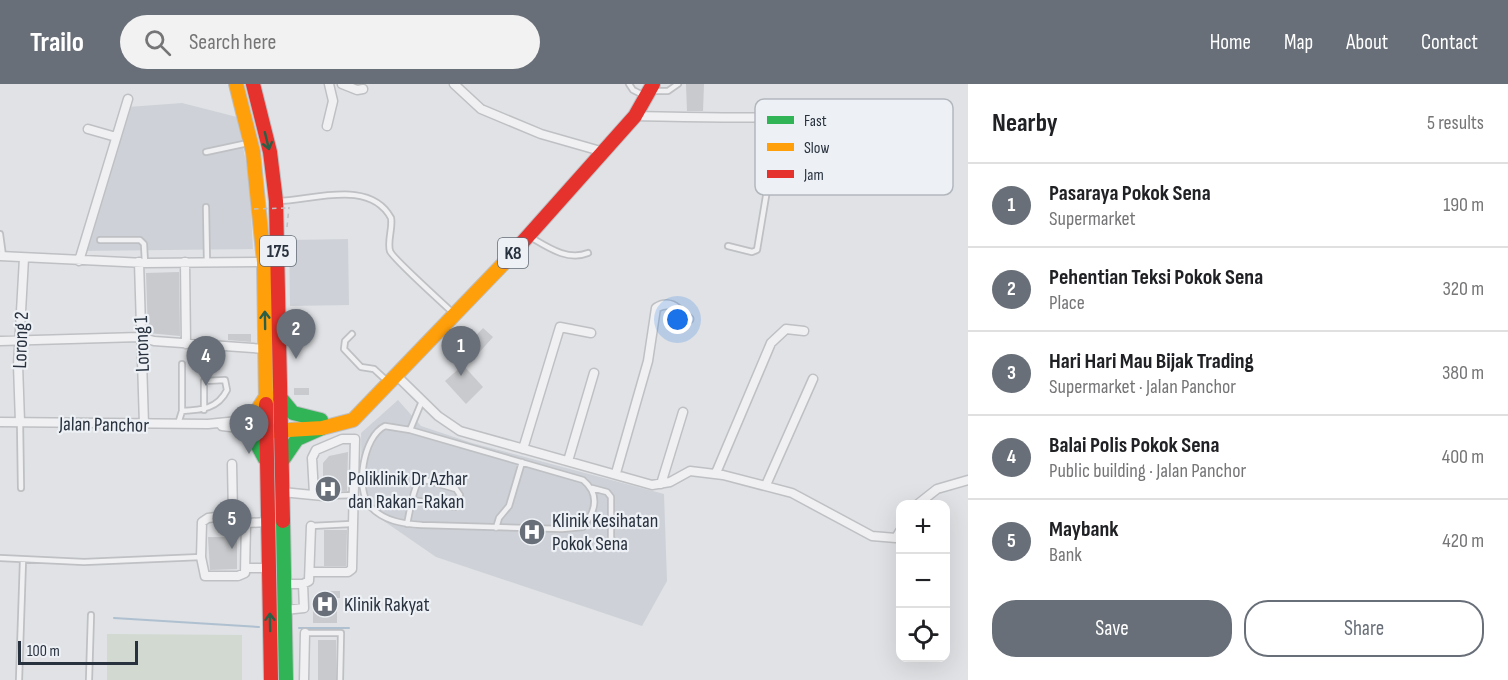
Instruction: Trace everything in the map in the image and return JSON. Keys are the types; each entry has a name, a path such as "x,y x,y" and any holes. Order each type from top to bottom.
{"main road":[{"name":"175","path":"236,84 250,142 260,202 264,262 265,349 273,395"},
{"name":"175","path":"253,84 282,203 273,395 274,465 268,522 272,680"},
{"name":"K8","path":"273,426 353,420 359,411 393,379 530,236 635,116 649,90"},
{"path":"273,395 293,413 322,424 297,439 274,465 244,425 273,395"},
{"name":"175","path":"274,465 282,492 286,680"}],"street":[{"path":"327,126 333,101 329,84"},
{"path":"342,84 357,90 363,89"},
{"path":"454,84 481,109 541,134 604,152"},
{"path":"78,261 128,99"},
{"path":"635,116 755,115"},
{"path":"88,129 116,137"},
{"path":"1,256 78,261 264,262"},
{"name":"Lorong 2","path":"20,422 19,341 24,258"},
{"name":"Lorong 1","path":"142,262 140,337 144,425"},
{"path":"185,262 186,344"},
{"path":"616,473 648,361 656,308 664,303 670,304 689,319"},
{"path":"523,449 560,327 591,333"},
{"path":"716,473 771,343 786,329 804,331"},
{"path":"0,341 140,337 154,342 265,349"},
{"path":"568,461 594,374"},
{"path":"393,379 460,431 616,473 652,485 661,484 690,471 716,473 766,485 807,500 873,536 896,538"},
{"path":"766,485 813,379"},
{"path":"661,484 683,412"},
{"name":"Jalan Panchor","path":"0,422 273,426"},
{"path":"282,492 319,495 313,453 328,444 355,439 355,495 351,524 352,569 348,572 311,572"},
{"path":"232,464 233,515"},
{"path":"923,500 937,489 968,480"},
{"path":"233,515 242,518 246,523 246,573 238,576 205,576 201,557 201,522 208,518 233,515"},
{"path":"246,523 268,522"},
{"path":"284,584 303,584 309,581 311,526"},
{"path":"247,568 269,568"},
{"path":"285,610 304,608 303,584"},
{"path":"304,680 305,633"}],"lane":[{"path":"629,84 633,90 668,91 678,84"},
{"path":"206,152 250,142"},
{"path":"282,203 360,195 380,202 391,218 389,247 395,260 421,280 454,314"},
{"path":"728,246 752,252 757,250 760,242 764,195"},
{"path":"206,207 207,262"},
{"path":"0,234 1,256"},
{"path":"530,236 567,255 581,256 588,253"},
{"path":"100,240 140,240 144,244 142,262"},
{"path":"352,334 345,341 344,349 361,367 374,369 393,379"},
{"path":"178,424 182,411 182,364"},
{"path":"182,411 204,410 225,394 225,380 204,381 204,410"},
{"path":"410,430 422,401"},
{"path":"20,422 21,488"},
{"path":"592,488 595,506 583,527 496,528 407,524 384,517 369,505 366,499 364,465 366,446 379,429 391,426 583,480 592,488 607,492 611,497 611,546"},
{"path":"496,528 499,518 509,506 522,462"},
{"path":"407,524 416,486 425,480 456,489 460,495 454,507 413,500"},
{"path":"319,495 355,495"},
{"path":"311,526 351,524"},
{"path":"0,558 94,562 201,557"},
{"path":"19,680 23,560"},
{"path":"89,680 91,615"},
{"path":"305,633 341,633 340,680"}],"path":[{"path":"254,209 282,203 289,206 289,227 287,227"}],"shaded area":[{"path":"182,103 237,117 249,177 253,249 80,251 128,107"},
{"path":"348,239 349,305 290,306 289,240"},
{"name":"Klinik Kesihatan Pokok Sena","path":"398,400 421,426 472,443 664,494 667,581 642,626 436,557 362,506 361,433"},
{"path":"107,634 242,635 242,680 107,680"}],"building":[{"path":"686,84 704,84 703,111 687,111"},
{"path":"179,272 180,336 148,333 146,273"},
{"path":"483,328 493,337 477,355 474,352 472,355 467,351 469,348 466,346"},
{"path":"228,334 251,334 251,342 228,340"},
{"path":"463,365 483,387 466,404 445,381"},
{"path":"294,388 309,388 309,395 294,395"},
{"path":"348,452 347,491 323,490 323,463 329,456"},
{"path":"324,530 347,530 346,566 324,566"},
{"path":"208,537 237,537 237,569 210,570"},
{"path":"320,591 340,591 340,598 337,598 337,623 313,623 313,597"},
{"path":"318,640 336,640 336,680 318,680"}],"waterway":[{"path":"114,618 259,627"},
{"path":"299,628 349,628"}],"traffic: fast":[{"path":"279,396 293,413 321,420"},
{"path":"282,461 297,439 322,428"},
{"path":"245,429 253,437 265,459"},
{"path":"283,521 286,680"}],"traffic: slow":[{"path":"236,84 253,152 264,262 266,404"},
{"path":"272,431 322,428 353,420 505,262"},
{"path":"244,421 256,412 267,395"}],"traffic: jam":[{"path":"253,84 270,152 276,201 283,521"},
{"path":"505,262 635,116 653,84"},
{"path":"266,404 271,680"}],"place":[{"name":"Pehentian Teksi Pokok Sena","path":"296,359"},
{"name":"Pasaraya Pokok Sena","path":"461,376"},
{"name":"Balai Polis Pokok Sena","path":"206,386"},
{"name":"Hari Hari Mau Bijak Trading","path":"249,454"},
{"name":"Poliklinik Dr Azhar dan Rakan-Rakan","path":"328,489"},
{"name":"Klinik Kesihatan Pokok Sena","path":"532,532"},
{"name":"Maybank","path":"232,549"},
{"name":"Klinik Rakyat","path":"325,604"}]}
